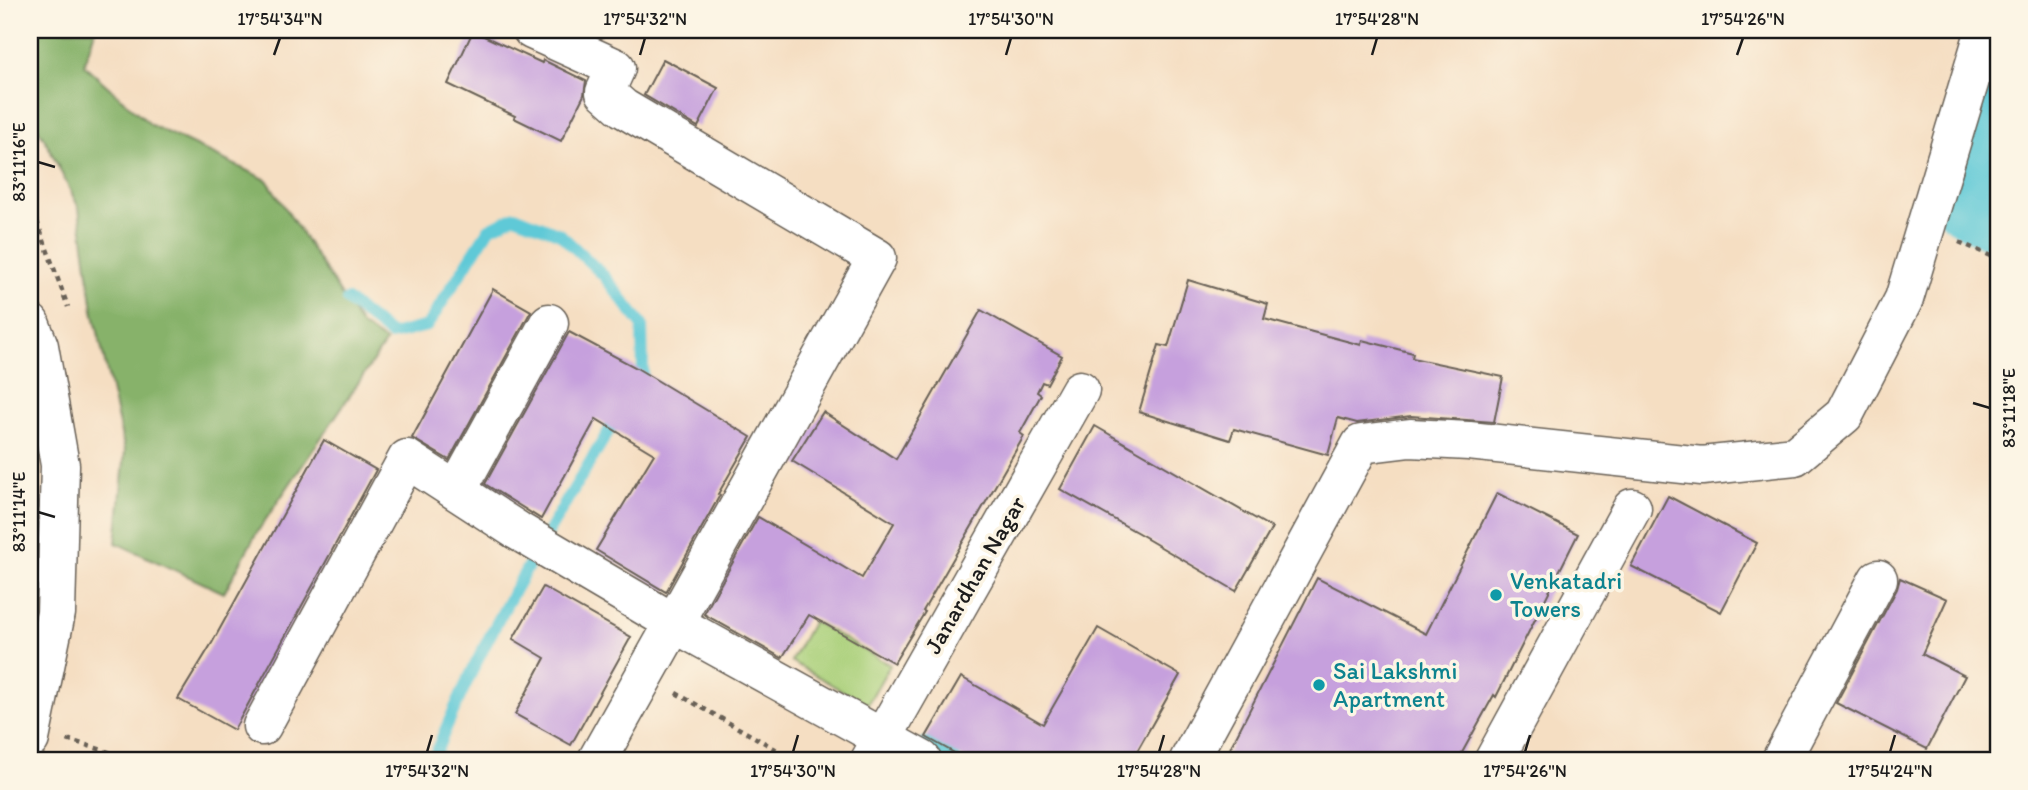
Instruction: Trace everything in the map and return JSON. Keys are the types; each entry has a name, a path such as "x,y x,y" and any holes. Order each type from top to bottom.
{"street":[{"path":"532,30 617,68 604,92 623,108 877,258 597,760"},
{"path":"1189,760 1361,443 1410,439 1469,441 1702,466 1795,456 1844,415 1904,299 1985,30"},
{"path":"30,323 39,346 60,465 56,612 30,739"},
{"path":"457,490 549,323"},
{"name":"Janardhan Nagar","path":"876,749 1080,390"},
{"path":"262,726 407,459 518,531 674,623 876,749 922,760"},
{"path":"1494,760 1632,508"},
{"path":"1781,760 1878,579"}],"path":[{"path":"645,675 795,760"},
{"path":"67,750 70,740 134,760"}],"green space":[{"path":"30,30 95,30 84,65 151,125 267,180 361,325 386,342 256,534 224,593 116,543 125,451 93,310 79,208 30,116"},
{"path":"1998,116 1998,246 1949,224"},
{"path":"813,621 890,665 867,705 791,661"}],"building":[{"path":"473,31 586,81 584,95 561,141 448,84"},
{"path":"663,59 718,88 698,127 644,95"},
{"path":"1188,280 1268,304 1264,319 1361,345 1362,340 1413,353 1412,358 1503,377 1494,422 1411,416 1357,423 1338,418 1328,455 1234,429 1230,440 1139,412 1159,345 1168,347"},
{"path":"493,289 531,311 449,460 412,438"},
{"path":"981,310 1062,356 1047,384 1042,382 1037,392 1041,395 1020,433 1024,436 894,663 809,615 782,658 704,614 758,517 862,578 894,523 792,461 823,412 896,459"},
{"path":"569,332 635,367 751,437 666,592 596,550 654,454 596,419 541,519 485,484"},
{"path":"1095,426 1272,528 1236,591 1060,489"},
{"path":"324,440 376,470 234,730 178,699 212,643"},
{"path":"1497,493 1578,534 1496,697 1494,695 1458,760 1224,760 1317,578 1426,634"},
{"path":"1668,496 1757,543 1721,612 1631,566"},
{"path":"1900,578 1947,599 1922,654 1965,676 1927,749 1836,703 1897,589"},
{"path":"543,587 631,637 571,745 515,714 545,658 513,639"},
{"path":"1098,628 1180,675 1132,760 967,760 926,737 961,677 1043,724"}],"waterway":[{"path":"1998,90 1980,131 1969,203 1998,218"},
{"path":"347,300 391,335 427,326 489,229 515,216 560,234 604,276 642,325 643,373 635,386"},
{"path":"433,760 495,626 619,414"},
{"path":"925,743 955,760"}],"place":[{"name":"Venkatadri Towers","path":"1496,595"},
{"name":"Sai Lakshmi Apartment","path":"1319,685"}]}
